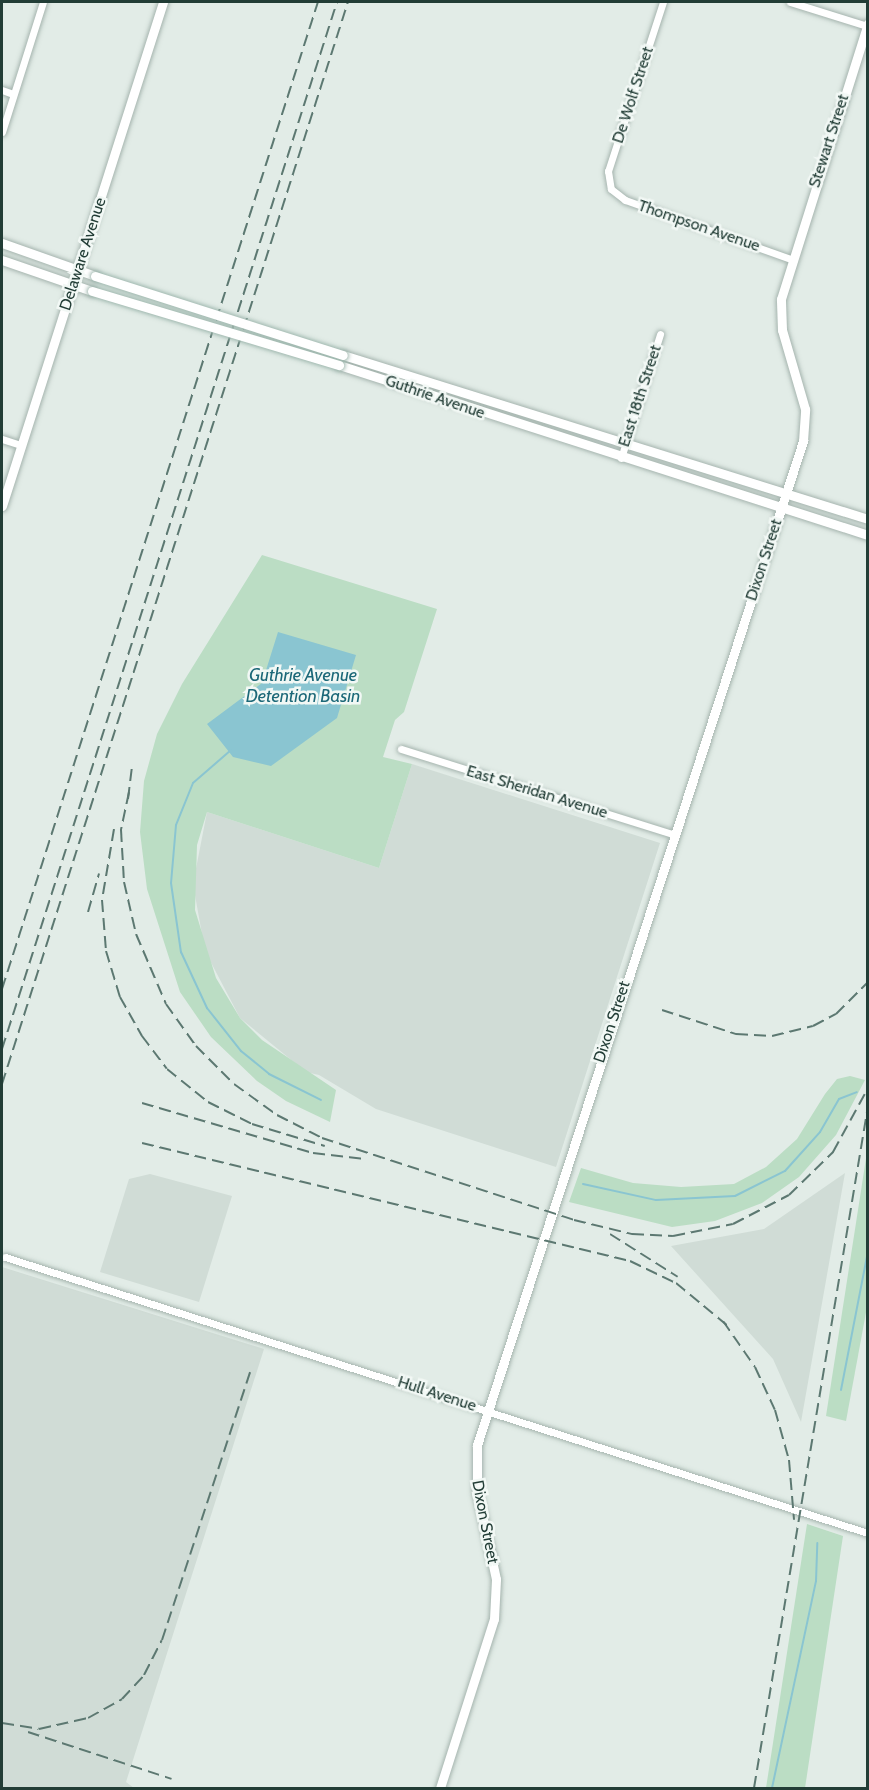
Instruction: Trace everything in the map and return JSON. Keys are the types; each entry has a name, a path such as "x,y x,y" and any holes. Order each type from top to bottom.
{"main road":[{"name":"Delaware Avenue","path":"2,506 163,2"},
{"name":"Stewart Street","path":"791,259 867,25"},
{"name":"Guthrie Avenue","path":"2,243 95,276 867,519"},
{"name":"Dixon Street","path":"440,1788 494,1619 496,1579 475,1468 487,1410 803,441 805,409 782,330 781,299 791,259"},
{"name":"Guthrie Avenue","path":"2,260 73,285 339,365 621,458 867,535"}],"street":[{"path":"2,132 43,2"},
{"name":"De Wolf Street","path":"611,189 608,171 663,2"},
{"path":"790,2 867,25"},
{"path":"2,90 13,94"},
{"name":"Thompson Avenue","path":"611,189 625,200 791,259"},
{"name":"East 18th Street","path":"621,458 660,334"},
{"path":"2,439 21,446"},
{"name":"East Sheridan Avenue","path":"401,749 673,834"},
{"name":"Hull Avenue","path":"5,1257 867,1533"}],"shaded area":[{"path":"412,764 660,843 556,1167 376,1109 319,1075 306,1072 240,1018 205,951 193,884 207,812 379,868"},
{"path":"845,1173 801,1422 773,1359 671,1246 764,1229"},
{"path":"150,1174 232,1196 199,1302 100,1272 129,1179"},
{"path":"2,1267 264,1349 126,1782 134,1788 2,1788"}],"green space":[{"path":"262,555 437,609 404,712 395,720 383,757 412,764 379,868 207,812 197,845 195,910 216,978 240,1018 262,1040 336,1090 330,1122 286,1101 257,1081 211,1037 180,992 147,889 140,832 144,781 157,734 182,684"},
{"path":"850,1076 865,1080 836,1135 799,1177 762,1203 715,1221 672,1227 569,1202 581,1168 633,1183 681,1187 734,1184 766,1167 797,1139 837,1079"},
{"path":"867,1152 867,1307 846,1421 826,1416"},
{"path":"807,1524 843,1536 805,1788 766,1788"}],"water":[{"name":"Guthrie Avenue Detention Basin","path":"278,632 356,655 337,718 271,766 233,757 207,724 262,683"}],"waterway":[{"path":"231,750 193,783 176,825 171,883 181,952 207,1008 241,1051 269,1074 321,1100"},
{"path":"583,1184 656,1200 735,1196 785,1171 820,1132 839,1099 857,1092"},
{"path":"841,1390 868,1251"},
{"path":"772,1788 816,1581 817,1543"}],"railway":[{"path":"2,989 318,2"},
{"path":"2,1049 337,2"},
{"path":"2,1084 348,2"},
{"path":"128,799 132,768"},
{"path":"129,792 121,830 124,882 136,934 166,1004 196,1046 234,1084 277,1115 322,1138 574,1220 632,1234 673,1236 733,1224 789,1195 833,1152 868,1088"},
{"path":"114,829 102,900 106,951 120,997 142,1036 167,1069 208,1102 252,1124 325,1146"},
{"path":"88,912 99,874"},
{"path":"662,1010 736,1034 772,1036 813,1026 836,1014 868,982"},
{"path":"142,1103 313,1153 365,1159"},
{"path":"754,1788 868,1106"},
{"path":"142,1143 630,1261 676,1283 728,1326"},
{"path":"610,1234 678,1277"},
{"path":"723,1321 755,1367 775,1410 789,1460 794,1520"},
{"path":"2,1723 39,1729 88,1718 122,1699 144,1675 162,1640 250,1372"},
{"path":"28,1732 172,1779"}]}
